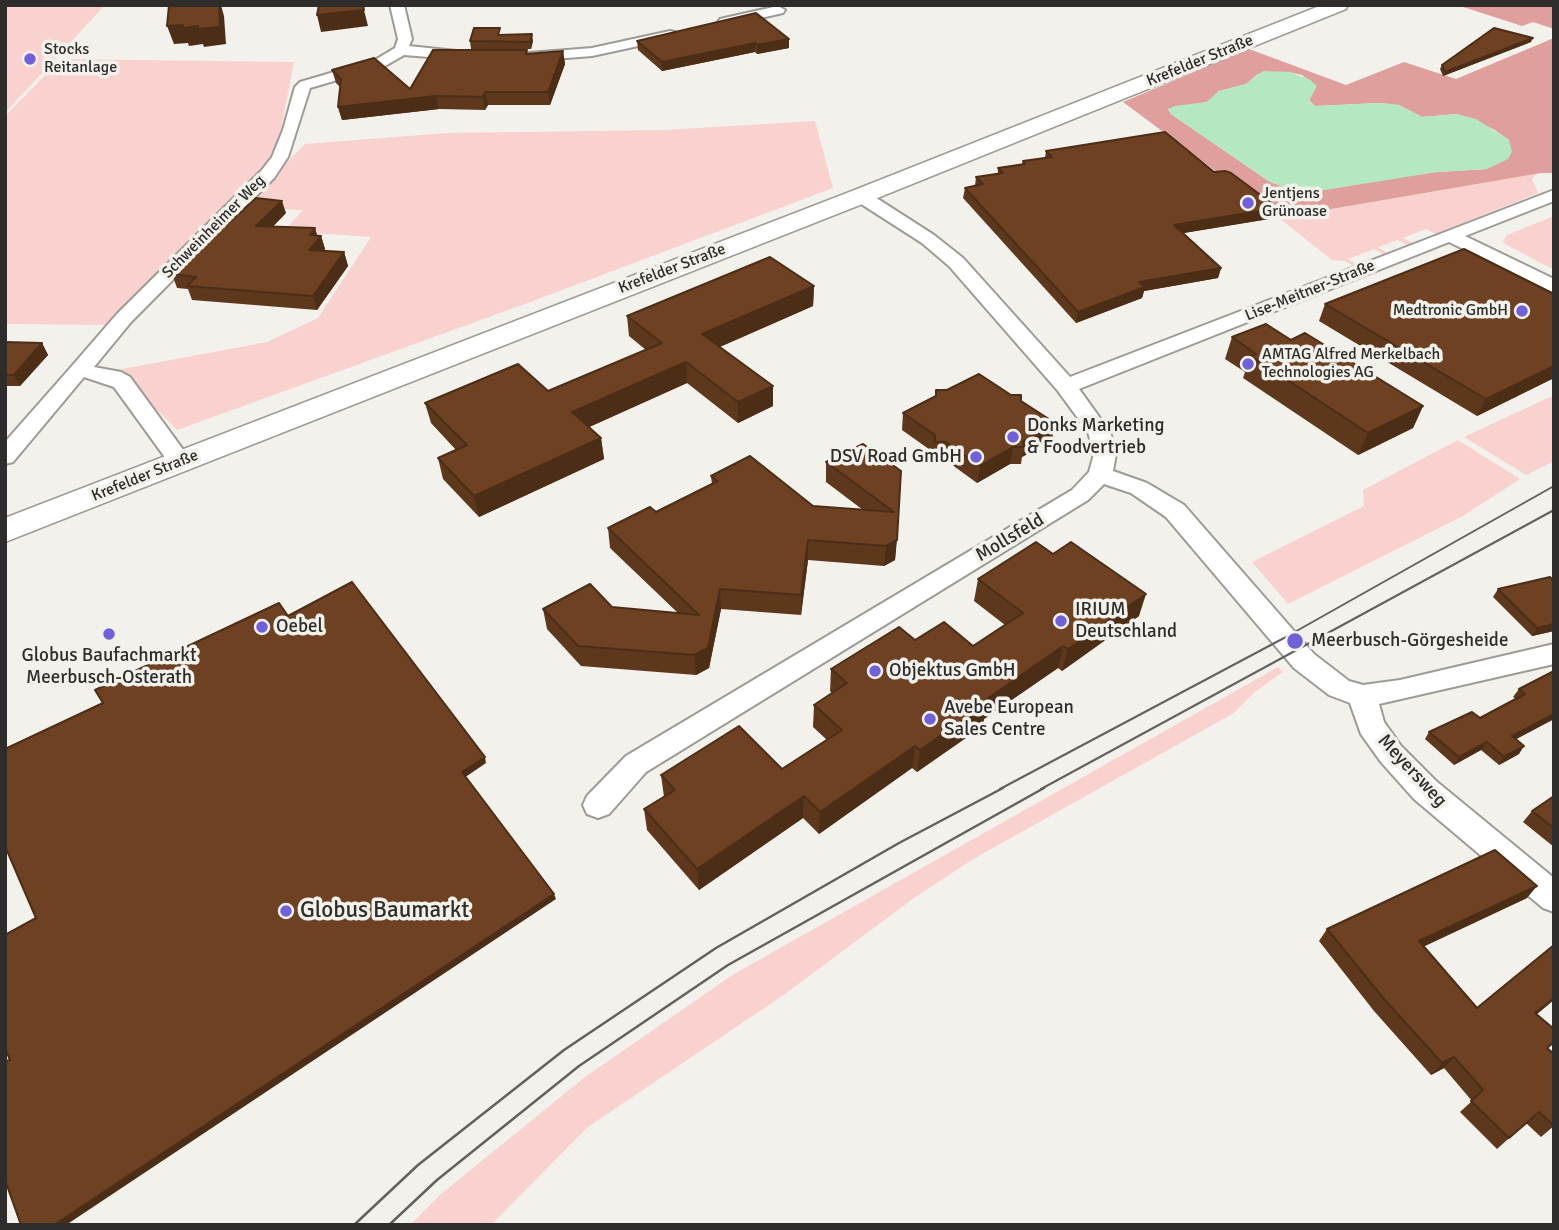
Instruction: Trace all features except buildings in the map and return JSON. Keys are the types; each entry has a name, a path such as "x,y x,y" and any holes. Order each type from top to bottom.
{"main road":[{"name":"Krefelder Straße","path":"5,531 862,196 1339,5"}],"street":[{"path":"397,5 405,39 401,50 478,57"},
{"path":"712,25 778,10"},
{"path":"515,57 592,51 688,31"},
{"name":"Schweinheimer Weg","path":"5,457 124,318 268,174 280,157 291,130 300,90 305,85 380,62 401,50"},
{"name":"Lise-Meitner-Straße","path":"1066,386 1554,195"},
{"path":"862,196 928,239 956,262 1066,386 1100,432 1105,454 1100,475 1139,488 1175,511 1304,661 1339,688 1362,696 1400,691 1554,654"},
{"path":"1451,236 1554,287"},
{"path":"79,370 113,377 122,382 180,462"},
{"name":"Mollsfeld","path":"598,805 636,764 1080,495 1100,475"},
{"name":"Meyersweg","path":"1362,696 1371,726 1391,754 1425,790 1554,898"}],"shaded area":[{"name":"Stocks Reitanlage","path":"5,5 105,5 5,113"},
{"path":"1457,5 1554,5 1554,29 1533,22 1522,26"},
{"path":"1554,38 1554,173 1279,218 1123,102 1249,49 1346,85 1404,62 1456,79","holes":["1289,72 1302,75 1316,86 1309,100 1315,106 1379,103 1399,105 1422,117 1457,114 1493,129 1509,140 1487,169 1437,172 1352,183 1338,188 1290,189 1270,182 1171,114 1168,109 1207,102 1219,91 1246,84 1258,74"]},
{"path":"61,59 294,62 279,139 264,166 107,325 5,324 5,116"},
{"path":"1263,71 1289,72 1309,79 1317,86 1309,101 1315,106 1379,103 1399,105 1422,117 1457,114 1476,119 1509,140 1512,152 1508,159 1487,169 1437,172 1325,190 1290,189 1270,182 1171,114 1168,109 1207,102 1219,91 1246,84"},
{"path":"815,121 833,188 525,304 177,430 117,370 267,342 318,318 371,237 284,231 303,210 242,208 305,144 447,133 664,130"},
{"path":"1541,173 1535,175 1532,180 1538,193 1436,234 1426,229 1403,238 1412,243 1407,245 1398,240 1378,247 1387,253 1383,254 1374,249 1348,259 1356,264 1354,266 1345,261 1332,260 1279,218"},
{"path":"1554,216 1554,270 1503,241 1507,235"},
{"path":"1554,395 1554,461 1526,475 1464,437"},
{"path":"1458,440 1520,479 1463,516 1288,604 1252,562 1364,506 1363,490"},
{"path":"1278,667 1283,672 1256,691 1234,713 975,858 914,898 785,994 588,1127 491,1225 410,1225 441,1194 585,1077 734,974"}],"tram line":[{"path":"1000,789 1284,638 1554,486"},
{"path":"1041,789 1554,510"},
{"path":"354,1225 418,1165 564,1050 716,948 899,843 1003,788"},
{"path":"389,1225 437,1180 579,1066 728,965 1044,788"}],"place":[{"name":"Stocks Reitanlage","path":"30,59"},
{"name":"Jentjens Grünoase","path":"1248,203"},
{"name":"Medtronic GmbH","path":"1522,311"},
{"name":"AMTAG Alfred Merkelbach Technologies AG","path":"1248,364"},
{"name":"Donks Marketing & Foodvertrieb","path":"1013,437"},
{"name":"DSV Road GmbH","path":"976,457"},
{"name":"IRIUM Deutschland","path":"1061,621"},
{"name":"Oebel","path":"262,627"},
{"name":"Globus Baufachmarkt Meerbusch-Osterath","path":"109,634"},
{"name":"Meerbusch-Görgesheide","path":"1295,641"},
{"name":"Objektus GmbH","path":"875,671"},
{"name":"Avebe European Sales Centre","path":"930,719"},
{"name":"Globus Baumarkt","path":"286,911"}]}
